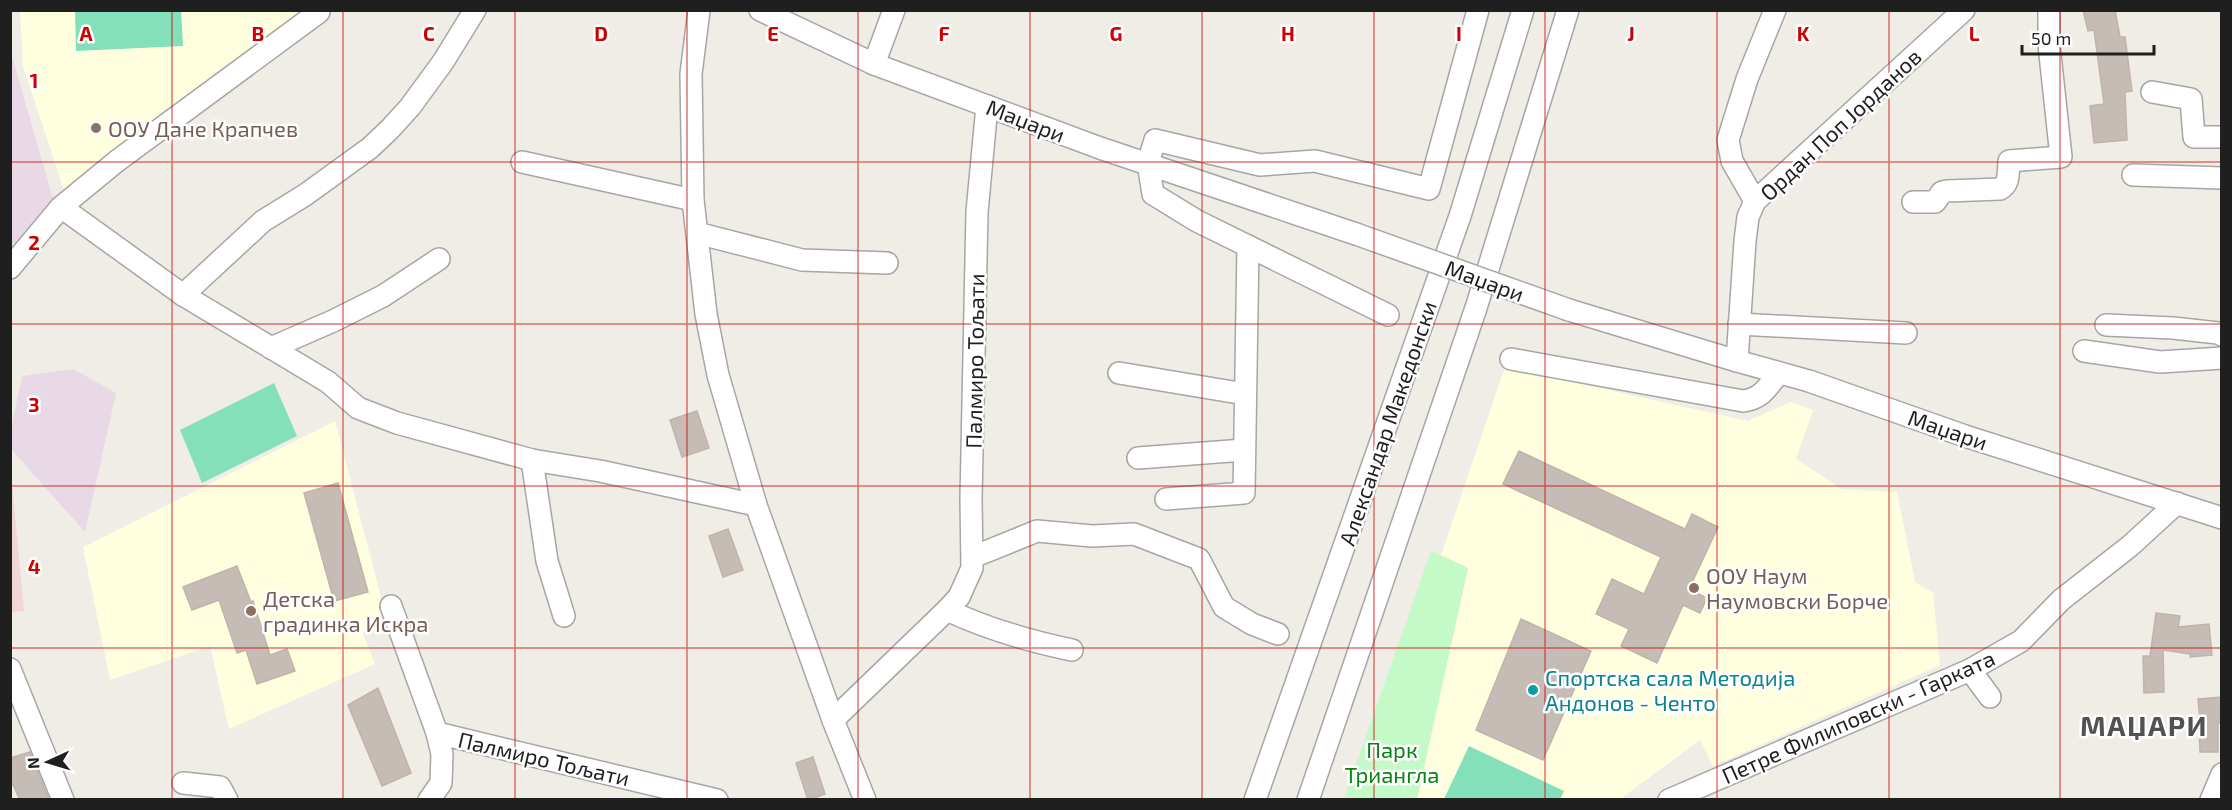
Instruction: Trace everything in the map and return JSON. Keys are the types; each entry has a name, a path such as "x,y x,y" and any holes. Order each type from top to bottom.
{"street":[{"path":"183,295 263,221 305,195 370,148 390,129 410,107 443,62 476,10"},
{"path":"699,10 691,74 693,200 706,314 718,375 756,506 832,720 865,800"},
{"name":"Маџари","path":"760,10 874,64 1100,148 1356,234 1569,310 1809,381 1965,435 2222,518"},
{"path":"874,64 894,10"},
{"path":"1388,315 1197,221 1153,194 1148,163 1155,141 1260,165 1315,161 1429,189 1478,10"},
{"name":"Александар Македонски","path":"1255,800 1460,216 1523,10"},
{"path":"1308,800 1476,308 1568,10"},
{"path":"1755,201 1732,160 1728,140 1747,79 1775,10"},
{"name":"Ордан Поп Јорданов","path":"1737,361 1747,225 1755,201 1964,10"},
{"path":"1913,202 1935,202 1942,192 1947,191 2000,189 2007,182 2009,161 2061,157 2049,45 2049,10"},
{"path":"10,268 61,207 117,161 319,12"},
{"path":"2152,92 2191,99 2194,137 2222,137"},
{"name":"Палмиро Тољати","path":"832,720 959,597 972,568 976,212 987,106"},
{"path":"522,162 693,200"},
{"path":"2133,175 2222,178"},
{"path":"61,207 183,295 328,382 358,408 387,419 532,460 600,471 756,506"},
{"path":"697,233 802,260 887,263"},
{"path":"1166,499 1244,492 1248,246"},
{"path":"271,348 383,296 439,259"},
{"path":"1739,324 1906,333"},
{"path":"2106,325 2173,328 2222,335"},
{"path":"2084,351 2160,362 2222,358"},
{"path":"1511,359 1743,401 1754,400 1761,395 1779,373"},
{"path":"1119,373 1245,394"},
{"path":"1138,458 1244,450"},
{"path":"532,460 547,561 564,615"},
{"name":"Петре Филиповски - Гарката","path":"1669,800 1970,670 2021,641 2061,600 2130,546 2176,503"},
{"path":"973,557 1037,531 1092,536 1134,534 1199,559 1224,607 1252,624 1278,634"},
{"name":"Палмиро Тољати","path":"390,606 437,733 442,754 441,783 429,800"},
{"path":"947,610 1034,643 1072,650"},
{"path":"10,669 63,800"},
{"path":"1970,670 1990,697"},
{"name":"Палмиро Тољати","path":"437,733 686,796 717,800"},
{"path":"2211,800 2222,774"},
{"path":"183,783 220,787 227,800"}],"shaded area":[{"name":"ООУ Дане Крапчев","path":"20,11 308,11 64,190 23,66"},
{"path":"10,50 59,219 10,268"},
{"name":"ООУ Наум Наумовски Борче","path":"1505,367 1748,421 1791,402 1813,410 1796,459 1842,489 1897,492 1915,582 1933,593 1940,665 1713,766 1700,740 1620,799 1417,800 1468,568 1441,555"},
{"path":"73,369 116,393 85,532 11,449 11,430 22,376"},
{"path":"335,421 385,613 369,622 363,634 375,664 229,729 210,646 110,680 83,547"},
{"path":"10,461 24,611 11,612 10,612"}],"green space":[{"path":"75,11 181,11 183,46 76,51"},
{"path":"274,383 297,436 202,483 180,430"},
{"name":"Парк Триангла","path":"1431,551 1468,568 1417,799 1344,799"},
{"path":"1469,746 1564,791 1560,799 1444,799"}],"building":[{"path":"2083,10 2115,10 2120,37 2125,37 2132,91 2125,92 2127,140 2094,143 2090,106 2104,104 2094,30 2088,31"},
{"path":"697,411 709,448 682,457 670,420"},
{"path":"1519,451 1685,529 1692,514 1718,527 1689,589 1707,598 1700,613 1683,605 1657,663 1621,646 1629,629 1596,614 1612,579 1644,594 1661,557 1503,484"},
{"path":"338,483 368,592 334,601 304,493"},
{"path":"728,529 743,570 723,577 709,536"},
{"path":"237,566 251,602 253,601 270,655 287,649 295,671 257,684 246,650 237,653 219,600 192,610 183,587"},
{"path":"2156,613 2180,616 2178,627 2209,624 2212,655 2190,657 2190,654 2163,650 2164,692 2144,693 2143,656 2150,656"},
{"name":"Спортска сала Методија Андонов - Ченто","path":"1521,619 1591,651 1543,760 1476,730"},
{"path":"378,688 411,773 382,786 348,705"},
{"path":"2222,697 2222,723 2218,723 2218,752 2200,752 2199,728 2201,728 2198,699"},
{"path":"30,752 49,800 20,800 10,778 10,758"},
{"path":"813,757 825,794 808,800 796,763"}],"place":[{"name":"ООУ Дане Крапчев","path":"96,128"},
{"name":"ООУ Наум Наумовски Борче","path":"1694,588"},
{"name":"Детска градинка Искра","path":"251,611"},
{"name":"Спортска сала Методија Андонов - Ченто","path":"1533,690"}],"district":[{"name":"МАЏАРИ","path":"2144,725"}]}
